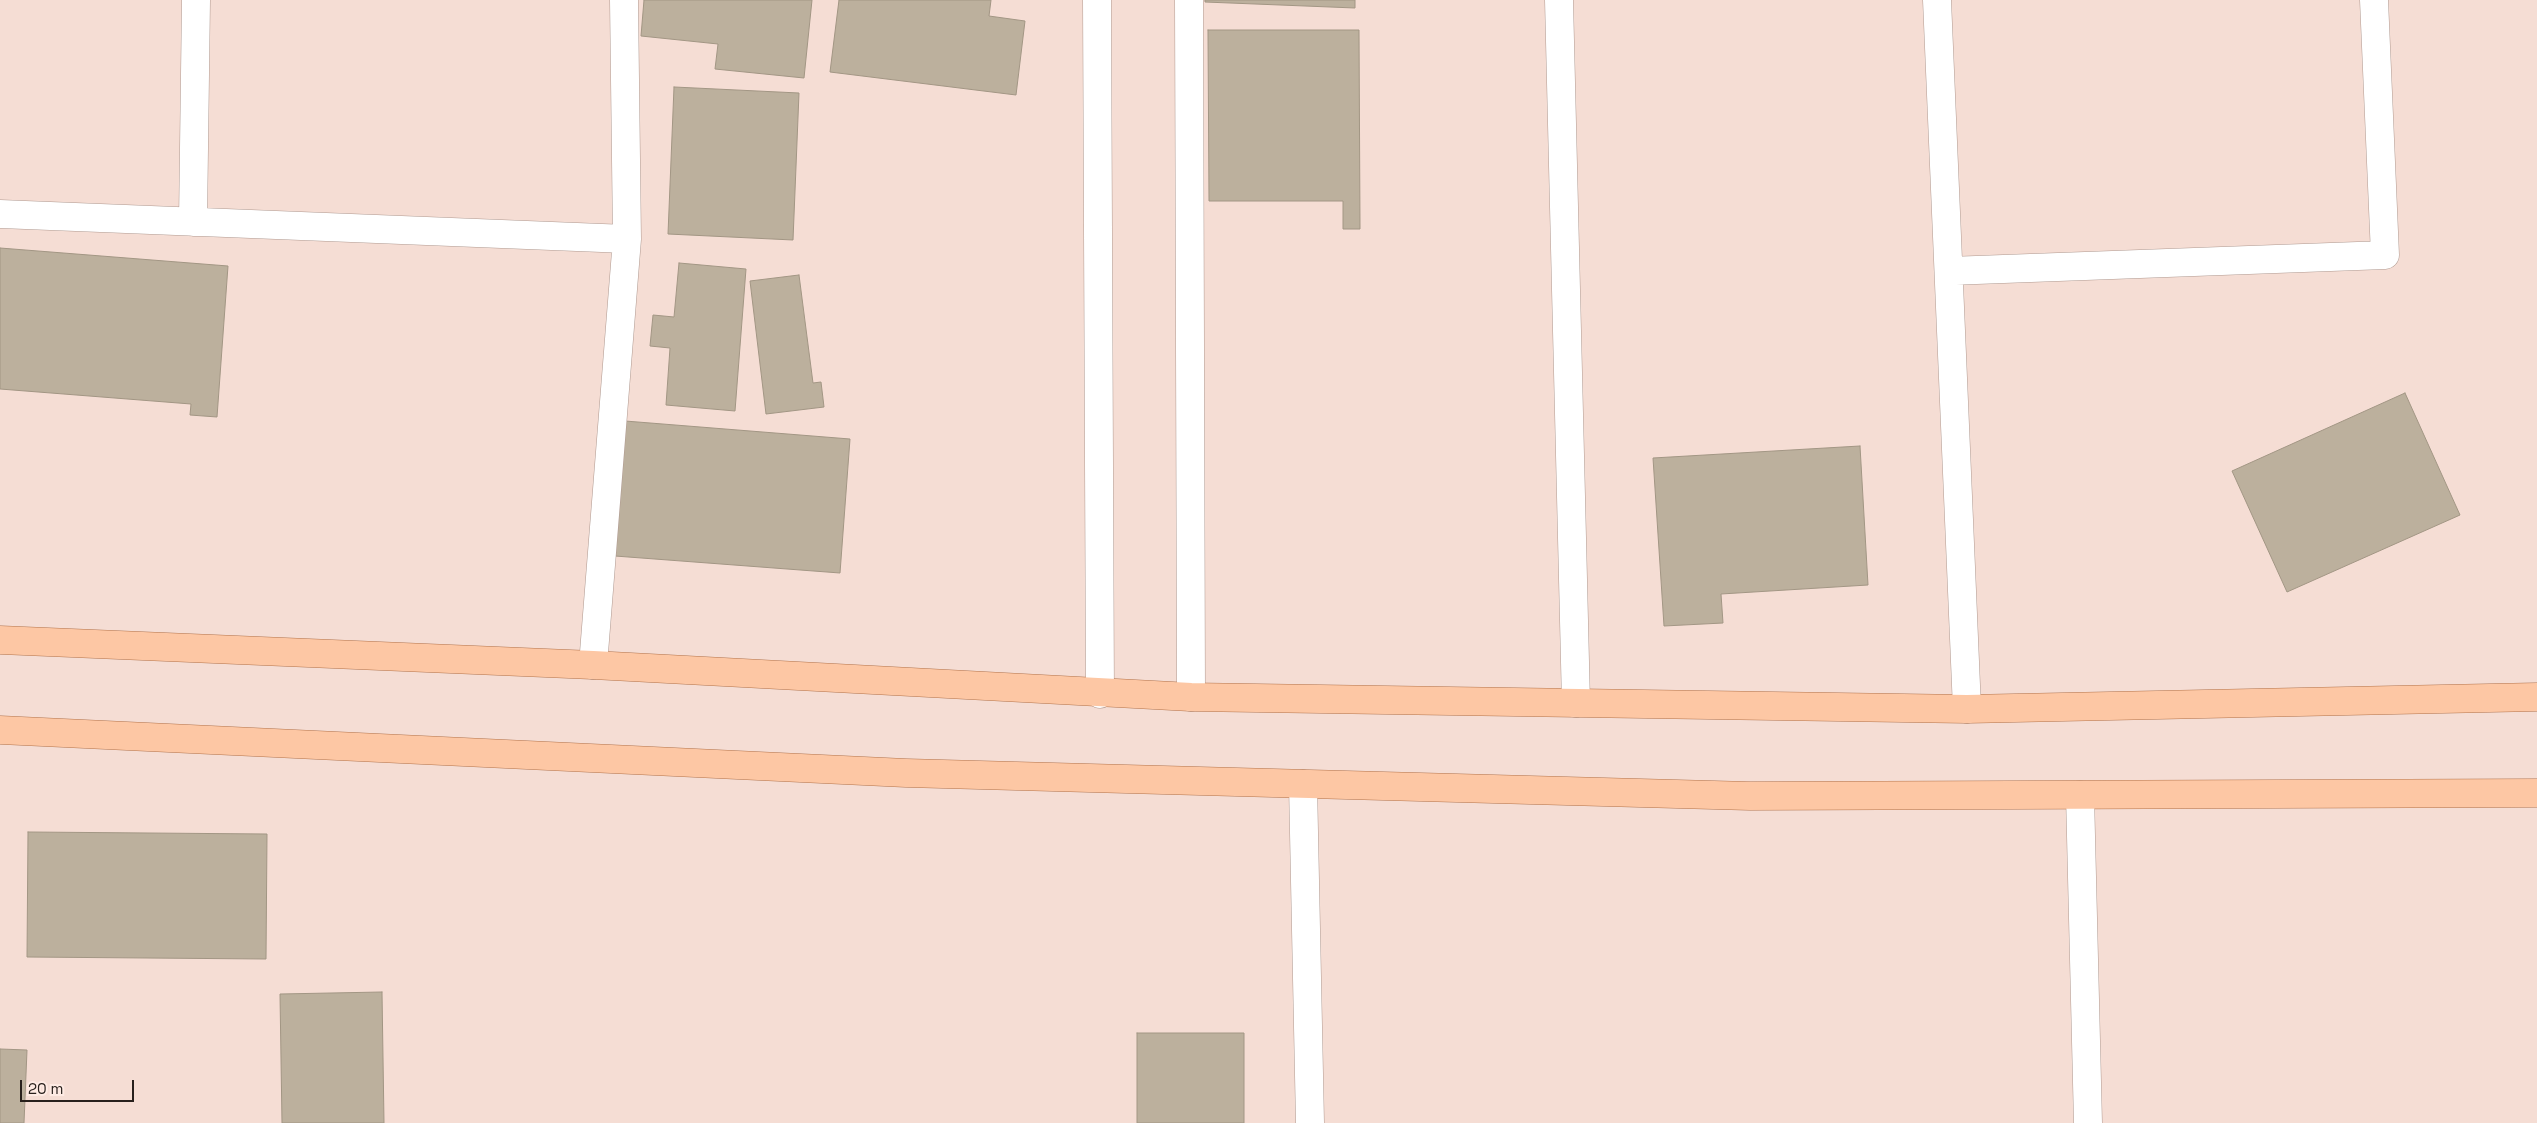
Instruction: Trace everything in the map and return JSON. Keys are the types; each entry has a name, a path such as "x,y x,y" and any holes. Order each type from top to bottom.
{"main road":[{"path":"0,640 593,665 1100,694 1191,697 1967,709 2537,697"},
{"path":"0,730 906,773 1750,796 2537,793"}],"street":[{"path":"193,222 196,0"},
{"path":"593,665 627,239 624,0"},
{"path":"1096,0 1100,694"},
{"path":"1190,0 1191,697"},
{"path":"1559,0 1576,703"},
{"path":"1937,0 1967,709"},
{"path":"1949,271 2385,255 2374,0"},
{"path":"0,214 627,239"},
{"path":"1303,784 1310,1123"},
{"path":"2080,795 2088,1123"}],"building":[{"path":"644,0 812,0 804,78 715,69 718,44 641,36"},
{"path":"839,0 991,0 989,16 1025,21 1016,95 830,72"},
{"path":"1205,0 1355,0 1355,8 1205,2"},
{"path":"1208,30 1359,30 1360,229 1343,229 1343,201 1209,201"},
{"path":"674,87 799,93 793,240 668,234"},
{"path":"0,248 228,266 217,417 190,415 191,404 0,389"},
{"path":"679,263 746,269 735,411 666,405 670,348 650,346 653,315 674,317"},
{"path":"799,275 813,383 821,382 824,407 766,414 750,281"},
{"path":"2405,393 2460,515 2287,592 2232,471"},
{"path":"625,421 850,439 840,573 615,556"},
{"path":"1860,446 1868,585 1721,594 1723,623 1664,626 1653,458"},
{"path":"28,832 267,834 266,959 27,957"},
{"path":"382,992 384,1123 282,1123 280,994"},
{"path":"1137,1033 1244,1033 1244,1123 1137,1123"},
{"path":"0,1049 27,1050 24,1123 0,1123"}]}
